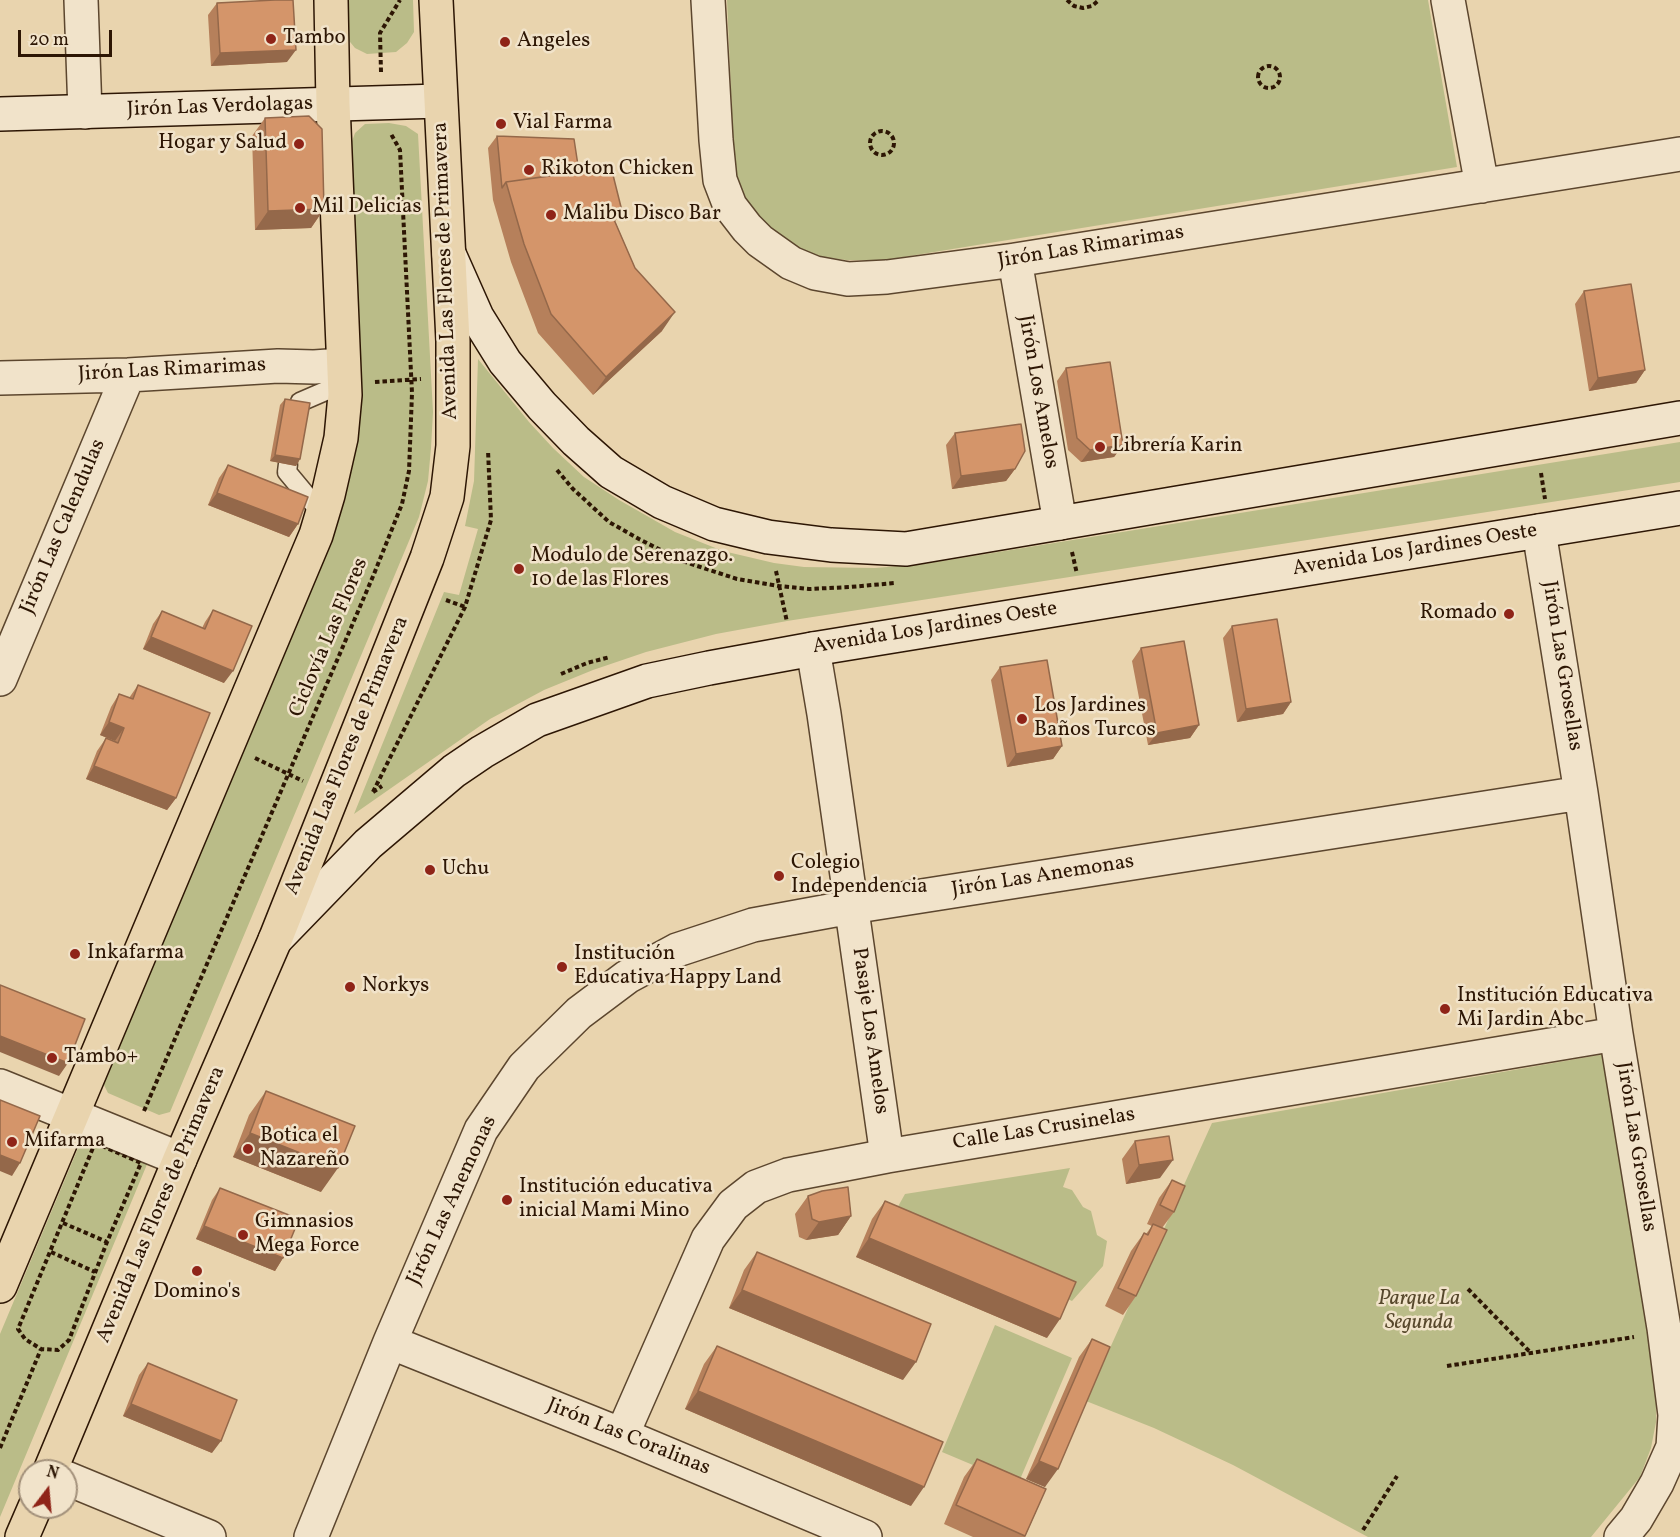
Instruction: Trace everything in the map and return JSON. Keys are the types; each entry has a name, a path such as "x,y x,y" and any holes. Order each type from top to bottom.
{"main road":[{"path":"0,1286 316,535 328,495 341,438 345,395 334,372 331,0"},
{"name":"Avenida Las Flores de Primavera","path":"55,1459 180,1159 275,940 427,558 447,497 453,446 453,378 436,0"},
{"path":"22,1537 30,1519"}],"street":[{"path":"81,0 85,112"},
{"name":"Jirón Las Rimarimas","path":"708,0 720,180 730,206 766,247 791,263 816,273 848,279 887,277 1015,260 1680,154"},
{"path":"1448,0 1482,186"},
{"name":"Jirón Las Verdolagas","path":"0,114 440,100"},
{"path":"448,252 477,317 505,362 542,406 576,441 611,472 662,502 714,524 768,537 831,545 906,549 1680,418"},
{"name":"Jirón Los Amelos","path":"1015,260 1064,522"},
{"name":"Jirón Las Rimarimas","path":"0,378 128,375 278,366 334,372"},
{"name":"Jirón Las Calendulas","path":"0,679 128,375"},
{"name":"Avenida Los Jardines Oeste","path":"275,940 368,844 454,771 523,728 556,712 647,681 804,651 1680,508"},
{"name":"Jirón Las Grosellas","path":"1545,530 1616,1034 1664,1328 1675,1414 1673,1447 1658,1483 1636,1519 1621,1537"},
{"path":"804,651 824,714 851,907"},
{"name":"Jirón Las Anemonas","path":"311,1537 390,1342 481,1130 524,1067 579,1013 627,976 677,950 753,926 851,907 1581,793"},
{"name":"Pasaje Los Amelos","path":"851,907 887,1156"},
{"name":"Calle Las Crusinelas","path":"622,1435 708,1239 733,1204 756,1186 788,1175 887,1156 1616,1034"},
{"path":"0,1086 180,1159"},
{"name":"Jirón Las Coralinas","path":"390,1342 622,1435 821,1528 865,1537"},
{"path":"78,1483 209,1537"}],"lane":[{"path":"334,372 299,405 334,372"},
{"path":"288,464 287,472 322,514"}],"path":[{"path":"380,53 380,33 400,0"},
{"path":"1066,0 1074,6 1083,8 1092,6 1099,0"},
{"path":"1266,66 1274,66 1280,72 1280,80 1272,88 1266,88 1260,84 1259,71 1266,66"},
{"path":"884,131 891,135 894,142 893,150 887,155 879,156 873,152 869,145 870,137 876,132 884,131"},
{"name":"Ciclovía Las Flores","path":"145,1109 402,504 409,471 412,380 400,150"},
{"path":"334,372 412,380 453,378"},
{"path":"1534,443 1542,476 1545,530"},
{"path":"373,792 465,607 491,520 488,448"},
{"path":"1064,522 1078,584 1080,605"},
{"path":"768,537 804,651"},
{"path":"228,745 333,795"},
{"path":"0,1448 41,1349 58,1350 69,1340 141,1163"},
{"path":"63,1223 107,1242"},
{"path":"51,1252 95,1272"},
{"path":"1468,1289 1531,1353"},
{"path":"1447,1366 1644,1335"},
{"path":"1363,1530 1397,1476"}],"green space":[{"path":"345,0 413,0 414,32 407,43 396,52 367,54 355,48 346,37"},
{"path":"727,0 1428,0 1457,167 885,260 846,260 823,257 793,247 753,215 744,195 737,176 733,137"},
{"path":"389,123 406,126 418,134 433,412 428,481 419,517 170,1112 159,1115 108,1093 103,1083 332,539 344,501 354,460 356,431 350,147 355,133 365,124"},
{"path":"478,359 553,448 584,477 619,500 675,532 723,551 774,563 804,567 875,568 924,564 1680,442 1680,482 716,634 646,652 544,690 490,719 354,814 444,592 459,595 478,529 465,526 474,481"},
{"name":"Parque La Segunda","path":"1605,1054 1656,1392 1656,1422 1651,1448 1640,1477 1591,1537 1368,1537 1233,1465 1154,1428 1086,1401 1212,1123"},
{"path":"84,1134 148,1162 24,1459 18,1459 18,1474 0,1517 0,1334"},
{"path":"1070,1168 1063,1187 1072,1190 1083,1207 1091,1211 1097,1235 1107,1241 1103,1266 1072,1301 891,1219 905,1194"},
{"path":"995,1325 1072,1358 1018,1484 942,1452"}],"building":[{"path":"293,0 296,50 220,53 217,3"},
{"path":"309,116 322,129 324,209 268,211 265,118"},
{"path":"497,136 574,139 579,172 506,182 502,188"},
{"path":"611,167 622,211 612,215 635,268 675,312 606,377 551,314 524,244 506,182"},
{"path":"1631,284 1645,370 1598,378 1584,291"},
{"path":"1110,362 1123,445 1090,450 1077,438 1066,368"},
{"path":"285,399 310,403 300,459 275,455"},
{"path":"1021,424 1025,451 1015,469 961,476 955,433"},
{"path":"228,465 308,497 298,524 217,493"},
{"path":"213,610 252,626 233,671 151,637 162,611 205,629"},
{"path":"1277,619 1291,702 1246,709 1232,626"},
{"path":"1184,641 1199,725 1157,733 1141,648"},
{"name":"Los Jardines Baños Turcos","path":"1047,660 1062,746 1016,754 1000,667"},
{"path":"138,685 210,713 176,798 94,766 106,738 118,743 124,728 109,722 119,694 133,699"},
{"path":"0,985 85,1019 68,1063 0,1036"},
{"path":"266,1091 355,1126 338,1168 250,1133"},
{"path":"0,1100 40,1116 20,1163 0,1155"},
{"path":"1169,1136 1173,1160 1139,1165 1135,1141"},
{"path":"1172,1180 1185,1186 1174,1212 1160,1205"},
{"path":"848,1187 851,1216 819,1222 812,1219 808,1196 822,1191"},
{"name":"Gimnasios Mega Force","path":"220,1188 299,1219 283,1258 204,1226"},
{"path":"885,1201 1076,1282 1060,1319 869,1238"},
{"path":"1153,1224 1167,1230 1136,1296 1118,1288 1144,1233 1148,1235"},
{"path":"757,1252 931,1324 916,1362 742,1290"},
{"path":"1092,1339 1110,1347 1058,1469 1039,1461"},
{"path":"717,1346 943,1442 924,1487 698,1391"},
{"path":"148,1363 237,1400 221,1441 131,1404"},
{"path":"977,1459 1046,1489 1025,1536 956,1505"}],"place":[{"name":"Tambo","path":"271,39"},
{"name":"Angeles","path":"505,42"},
{"name":"Vial Farma","path":"501,124"},
{"name":"Hogar y Salud","path":"299,144"},
{"name":"Rikoton Chicken","path":"529,170"},
{"name":"Mil Delicias","path":"300,208"},
{"name":"Malibu Disco Bar","path":"551,215"},
{"name":"Librería Karin","path":"1100,447"},
{"name":"Modulo de Serenazgo. 10 de las Flores","path":"519,569"},
{"name":"Romado","path":"1509,614"},
{"name":"Los Jardines Baños Turcos","path":"1022,719"},
{"name":"Uchu","path":"430,870"},
{"name":"Colegio Independencia","path":"779,876"},
{"name":"Inkafarma","path":"75,954"},
{"name":"Institución Educativa Happy Land","path":"562,967"},
{"name":"Norkys","path":"350,987"},
{"name":"Institución Educativa Mi Jardin Abc","path":"1445,1009"},
{"name":"Tambo+","path":"52,1058"},
{"name":"Mifarma","path":"12,1142"},
{"name":"Botica el Nazareño","path":"248,1149"},
{"name":"Institución educativa inicial Mami Mino","path":"507,1200"},
{"name":"Gimnasios Mega Force","path":"243,1235"},
{"name":"Domino's","path":"197,1271"}]}
